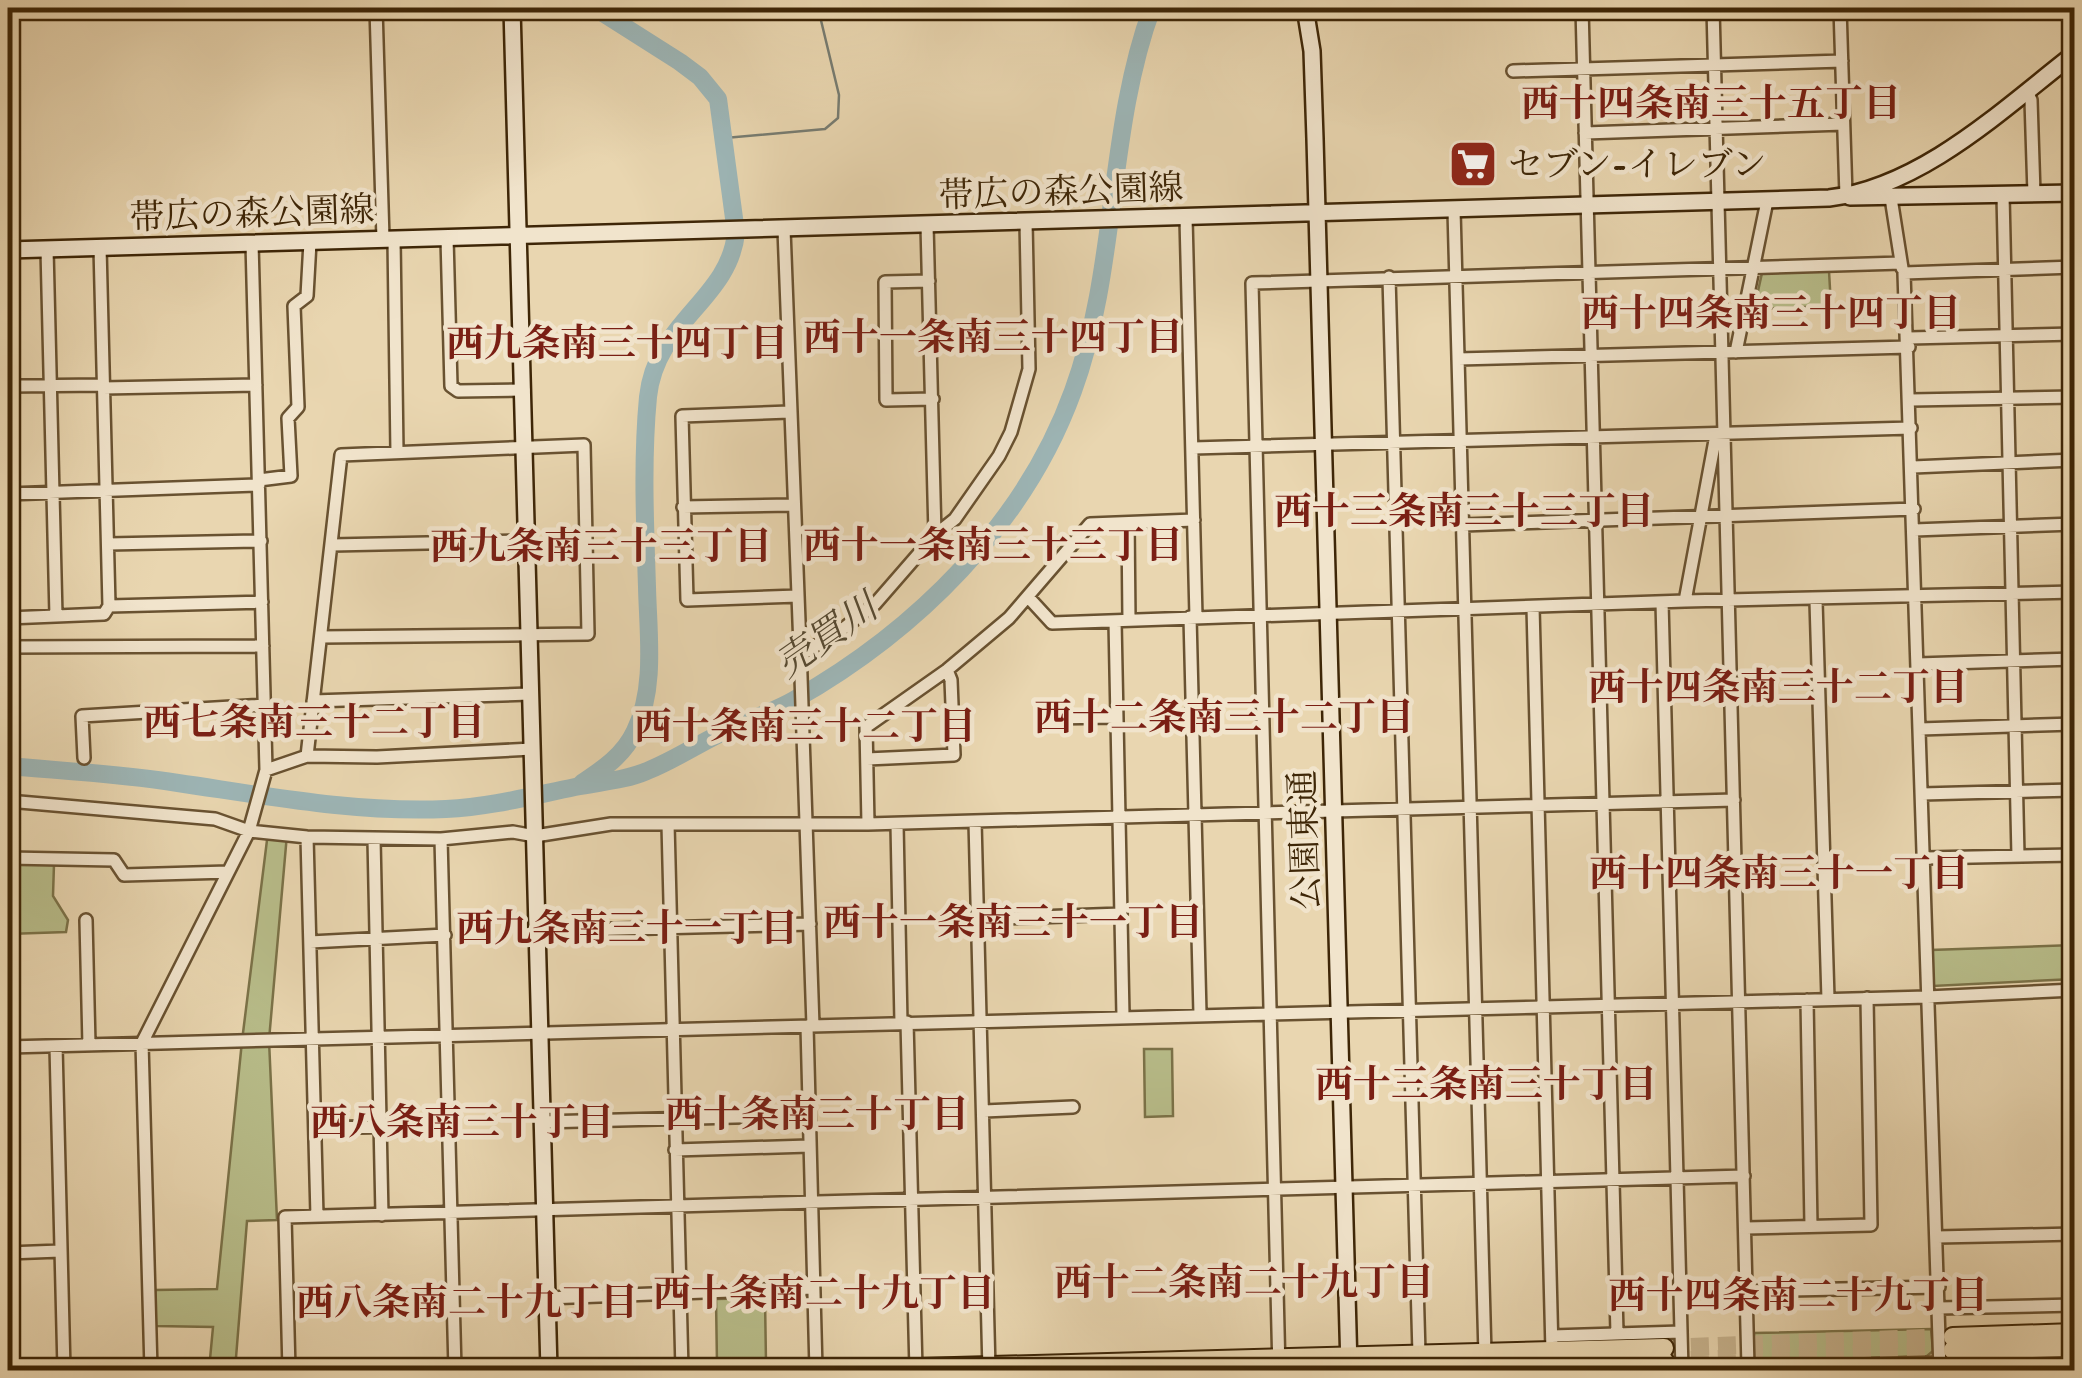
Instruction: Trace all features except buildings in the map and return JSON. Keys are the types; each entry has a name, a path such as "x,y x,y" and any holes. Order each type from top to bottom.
{"main road":[{"path":"1947,1355 2074,1333"},
{"path":"1947,1355 2074,1347"},
{"path":"845,1370 1279,1364 1348,1367 1485,1364 1552,1356 1675,1364"}],"street":[{"path":"376,8 397,452"},
{"path":"512,8 549,1370"},
{"name":"公園東通","path":"1305,8 1312,50 1348,1367"},
{"path":"1582,8 1616,1334"},
{"path":"1714,8 1721,435 1728,516 1748,1367"},
{"path":"1861,8 1840,8 1846,196 1858,199 2074,192"},
{"name":"帯広の森公園線","path":"8,250 1846,196 1927,161 2074,54"},
{"path":"1513,71 1842,61"},
{"path":"2027,91 2031,100 2034,194"},
{"path":"1585,133 1843,124"},
{"path":"2003,195 2018,856"},
{"path":"1662,602 1681,1332 1675,1364 1748,1367 1947,1355 1939,1308 1927,997 1909,342 1903,268 1891,198"},
{"path":"1736,352 1767,201"},
{"path":"1454,210 1485,1364"},
{"path":"1186,218 1194,448 1194,816 1200,1014"},
{"path":"802,657 874,604 955,519 999,456 1011,432 1030,369 1026,222"},
{"path":"927,225 936,535"},
{"path":"784,229 792,505 808,824 816,1370"},
{"path":"447,238 451,386 458,392 524,390"},
{"path":"8,494 259,483 290,476 288,418 298,406 294,306 306,296 310,242"},
{"path":"151,1370 142,1043 250,827 265,773 252,243"},
{"path":"8,618 104,614 110,606 100,248"},
{"path":"48,249 56,616"},
{"path":"1279,1364 1252,282 1720,268 2074,267"},
{"path":"1389,277 1419,1365"},
{"path":"929,281 885,282 886,400 932,398"},
{"path":"1458,359 1736,352 2074,334"},
{"path":"8,386 256,385"},
{"path":"1911,400 2074,396"},
{"path":"789,412 682,416 687,600 798,596"},
{"path":"1194,448 1912,428"},
{"path":"1684,601 1721,435"},
{"path":"307,756 341,455 584,445 588,634 321,637"},
{"path":"1912,466 2074,460"},
{"path":"684,507 792,505"},
{"path":"1464,524 1914,509"},
{"path":"868,824 866,727 946,670 1030,598 1090,524 1194,520"},
{"path":"1128,523 1130,620"},
{"path":"1914,530 2074,524"},
{"path":"108,544 260,541"},
{"path":"332,545 526,541"},
{"path":"1030,598 1052,622 2074,592"},
{"path":"1816,601 1828,1000"},
{"path":"110,606 262,602"},
{"path":"1533,606 1552,1356 1616,1334 1681,1332"},
{"path":"1115,621 1124,1016"},
{"path":"8,647 263,646"},
{"path":"1918,664 2074,659"},
{"path":"866,760 954,754 952,680 946,670"},
{"path":"313,701 530,694"},
{"path":"84,758 82,716 266,705"},
{"path":"1045,718 1117,717"},
{"path":"1920,729 2074,724"},
{"path":"265,773 307,756 532,756"},
{"path":"1922,794 2074,790"},
{"path":"8,801 215,819 307,838 441,839 611,824 897,824 1734,800"},
{"path":"975,821 985,1198 996,1369"},
{"path":"668,824 682,1370"},
{"path":"897,824 916,1369"},
{"path":"307,838 317,1216"},
{"path":"374,839 382,1215"},
{"path":"441,839 455,1370"},
{"path":"1924,858 2074,854"},
{"path":"8,858 114,860 124,875 228,872"},
{"path":"978,919 1121,914"},
{"path":"86,920 90,1045"},
{"path":"537,931 810,924"},
{"path":"310,942 445,935"},
{"path":"8,1047 1828,1000 2074,990"},
{"path":"1746,1228 1871,1225 1867,998"},
{"path":"1807,1000 1811,1226"},
{"path":"56,1046 64,1370"},
{"path":"984,1111 1073,1108"},
{"path":"542,1122 810,1115"},
{"path":"314,1128 449,1125"},
{"path":"675,1150 810,1146"},
{"path":"289,1370 285,1218 1744,1176"},
{"path":"1937,1238 2074,1234"},
{"path":"8,1252 60,1250"},
{"path":"1746,1291 1938,1287"},
{"path":"547,1298 813,1288"},
{"path":"1939,1308 2074,1306"},
{"path":"1996,1370 2074,1369"}],"green space":[{"path":"1829,271 1831,306 1754,309 1762,273"},
{"path":"268,832 287,834 269,1040 277,1220 247,1221 235,1370 209,1370 213,1327 156,1326 155,1290 217,1289"},
{"path":"9,862 54,864 53,896 68,920 66,932 8,934"},
{"path":"2074,945 2074,979 1933,986 1931,950"},
{"path":"1144,1049 1172,1049 1173,1116 1145,1117"},
{"path":"765,1298 766,1363 717,1364 716,1299"},
{"path":"1931,1329 1933,1351 1927,1356 1759,1361 1754,1356 1754,1333"}],"waterway":[{"path":"582,783 625,747 635,731 646,697 649,660 645,444 654,371 664,349 720,276 731,256 736,233 718,99 700,77 680,62 595,8"},
{"path":"725,138 825,129 838,118 839,95 818,8"},
{"name":"売買川","path":"8,766 136,777 345,806 463,808 638,774 787,704 839,672 923,607 961,570 996,529 1052,440 1087,344 1098,296 1127,102 1152,8"}],"tunnel":[{"path":"1664,1348 1953,1337"},
{"path":"1664,1361 1953,1350"}],"place":[{"name":"セブン-イレブン","path":"1473,164"}],"district":[{"name":"西十四条南三十五丁目","path":"1711,103"},
{"name":"西十四条南三十四丁目","path":"1771,313"},
{"name":"西十一条南三十四丁目","path":"993,337"},
{"name":"西九条南三十四丁目","path":"617,343"},
{"name":"西十三条南三十三丁目","path":"1464,511"},
{"name":"西十一条南三十三丁目","path":"993,545"},
{"name":"西九条南三十三丁目","path":"601,546"},
{"name":"西十四条南三十二丁目","path":"1778,687"},
{"name":"西十二条南三十二丁目","path":"1224,717"},
{"name":"西七条南三十二丁目","path":"314,722"},
{"name":"西十条南三十二丁目","path":"805,726"},
{"name":"西十四条南三十一丁目","path":"1779,873"},
{"name":"西十一条南三十一丁目","path":"1013,922"},
{"name":"西九条南三十一丁目","path":"627,928"},
{"name":"西十三条南三十丁目","path":"1486,1084"},
{"name":"西十条南三十丁目","path":"817,1114"},
{"name":"西八条南三十丁目","path":"462,1122"},
{"name":"西十二条南二十九丁目","path":"1244,1282"},
{"name":"西十条南二十九丁目","path":"824,1293"},
{"name":"西十四条南二十九丁目","path":"1798,1295"},
{"name":"西八条南二十九丁目","path":"467,1302"}]}
